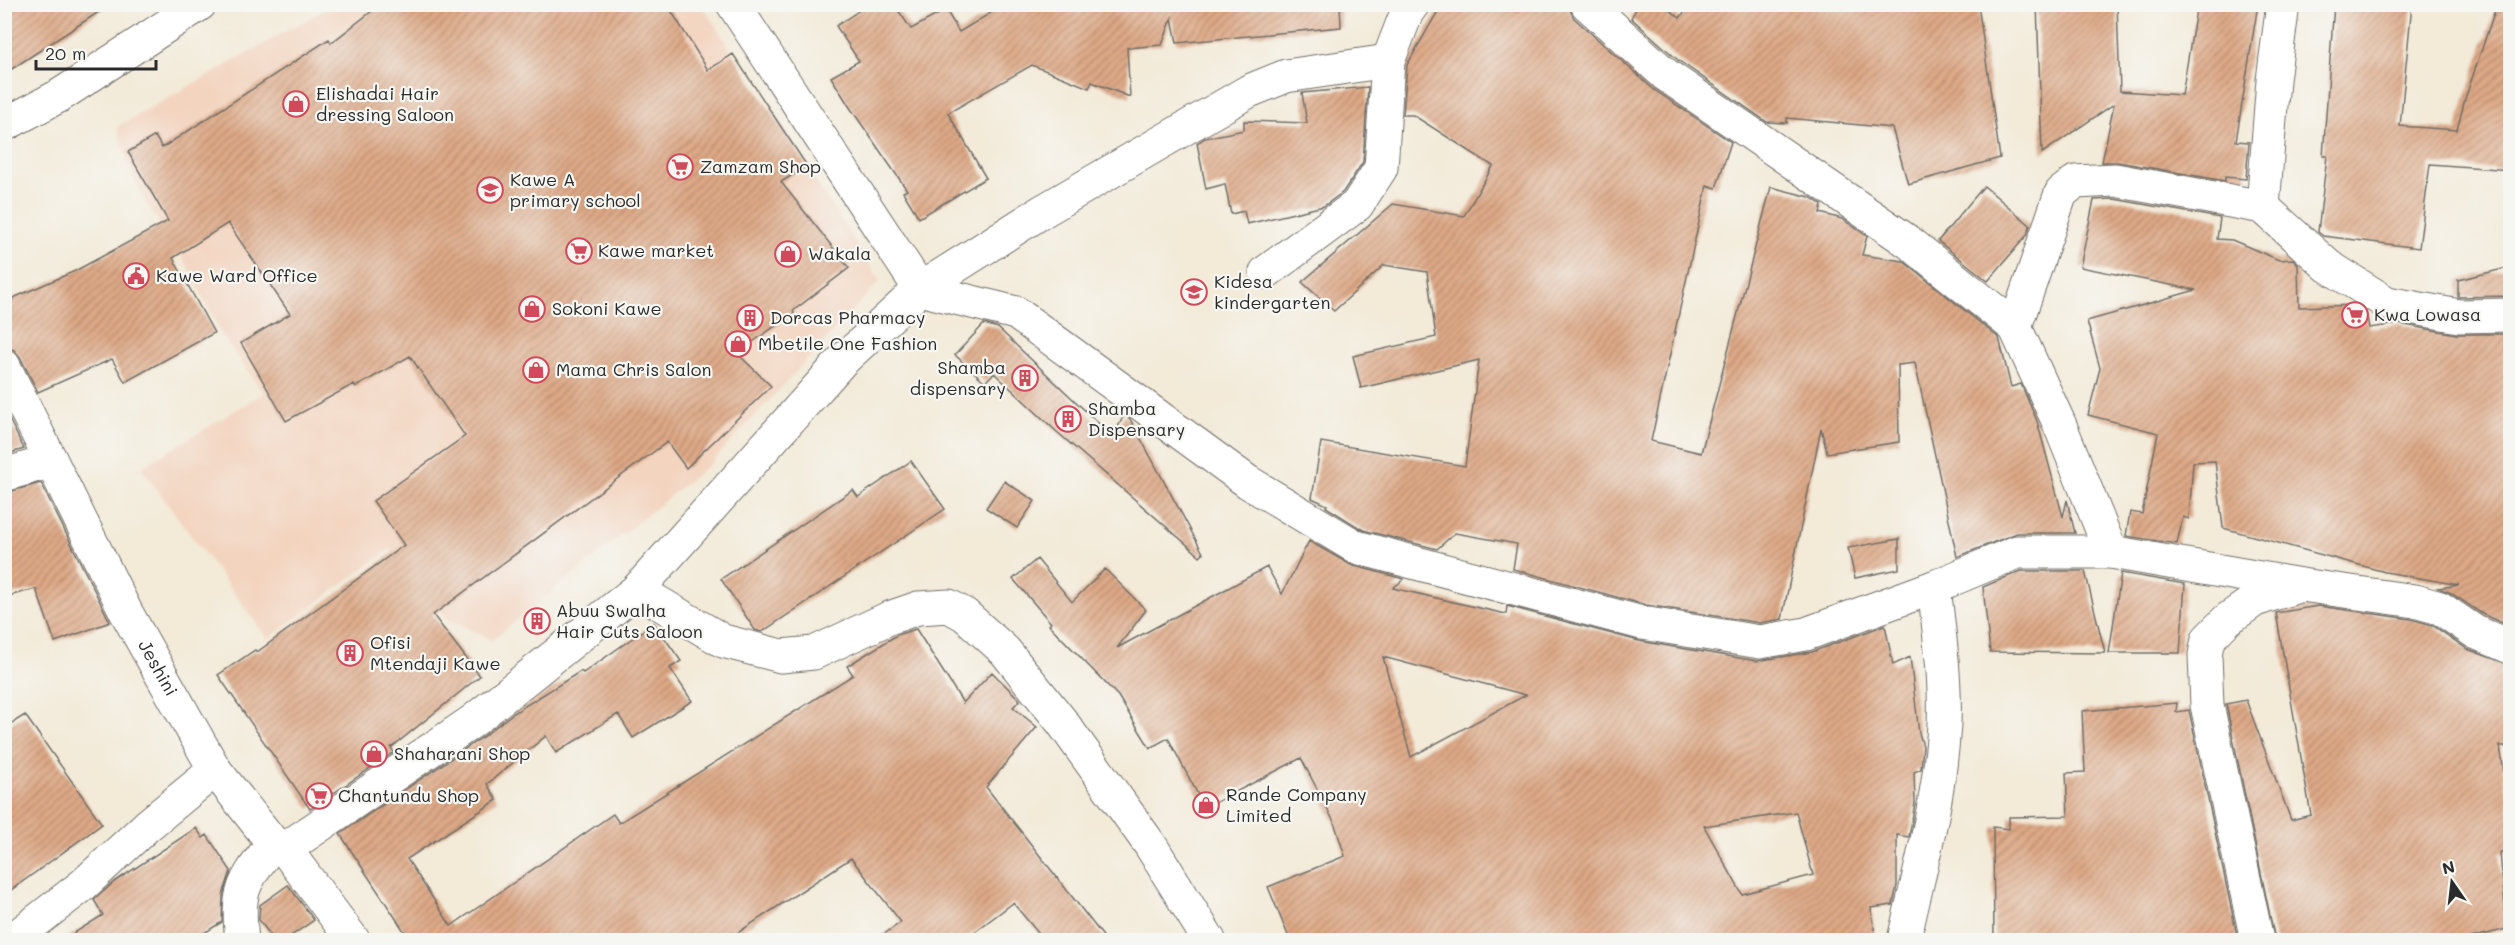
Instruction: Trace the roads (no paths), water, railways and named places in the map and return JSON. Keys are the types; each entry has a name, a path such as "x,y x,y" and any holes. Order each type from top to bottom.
{"street":[{"path":"4,125 59,96 200,4"},
{"path":"1266,272 1357,204 1381,168 1388,62 1407,12 1413,4"},
{"path":"1587,4 1666,75 1910,243 2015,327 2059,423 2112,552"},
{"path":"2263,207 2272,80 2283,4"},
{"path":"742,8 920,289 1016,313 1248,482 1356,547 1642,623 1760,642 1806,634 1934,587 2017,552 2112,552 2301,585 2415,601 2440,608 2475,632 2511,647"},
{"path":"242,940 240,922 242,889 279,846 473,721 637,590 842,361 920,289 1043,211 1249,91 1286,76 1388,62"},
{"path":"2015,327 2061,193 2076,182 2115,180 2263,207 2328,266 2387,303 2459,316 2511,315"},
{"name":"Jeshini","path":"4,366 126,612 214,770 279,846 344,938"},
{"path":"4,475 51,461"},
{"path":"2257,940 2207,705 2205,655 2208,639 2228,619 2255,600 2301,585"},
{"path":"1904,940 1930,832 1944,724 1942,654 1934,587"},
{"path":"637,590 723,641 781,656 814,653 889,618 918,608 949,606 966,615 1005,651 1062,722 1151,846 1209,940"},
{"path":"12,940 83,885 148,825 214,770"}],"place":[{"name":"Elishadai Hair dressing Saloon","path":"296,104"},
{"name":"Zamzam Shop","path":"680,167"},
{"name":"Kawe A primary school","path":"490,190"},
{"name":"Kawe market","path":"579,251"},
{"name":"Wakala","path":"788,254"},
{"name":"Kawe Ward Office","path":"136,276"},
{"name":"Kidesa kindergarten","path":"1194,292"},
{"name":"Sokoni Kawe","path":"532,309"},
{"name":"Kwa Lowasa","path":"2355,315"},
{"name":"Dorcas Pharmacy","path":"750,318"},
{"name":"Mbetile One Fashion","path":"738,344"},
{"name":"Mama Chris Salon","path":"536,370"},
{"name":"Shamba dispensary","path":"1025,378"},
{"name":"Shamba Dispensary","path":"1068,419"},
{"name":"Abuu Swalha Hair Cuts Saloon","path":"537,621"},
{"name":"Ofisi Mtendaji Kawe","path":"350,653"},
{"name":"Shaharani Shop","path":"374,754"},
{"name":"Chantundu Shop","path":"319,796"},
{"name":"Rande Company Limited","path":"1206,805"}]}
